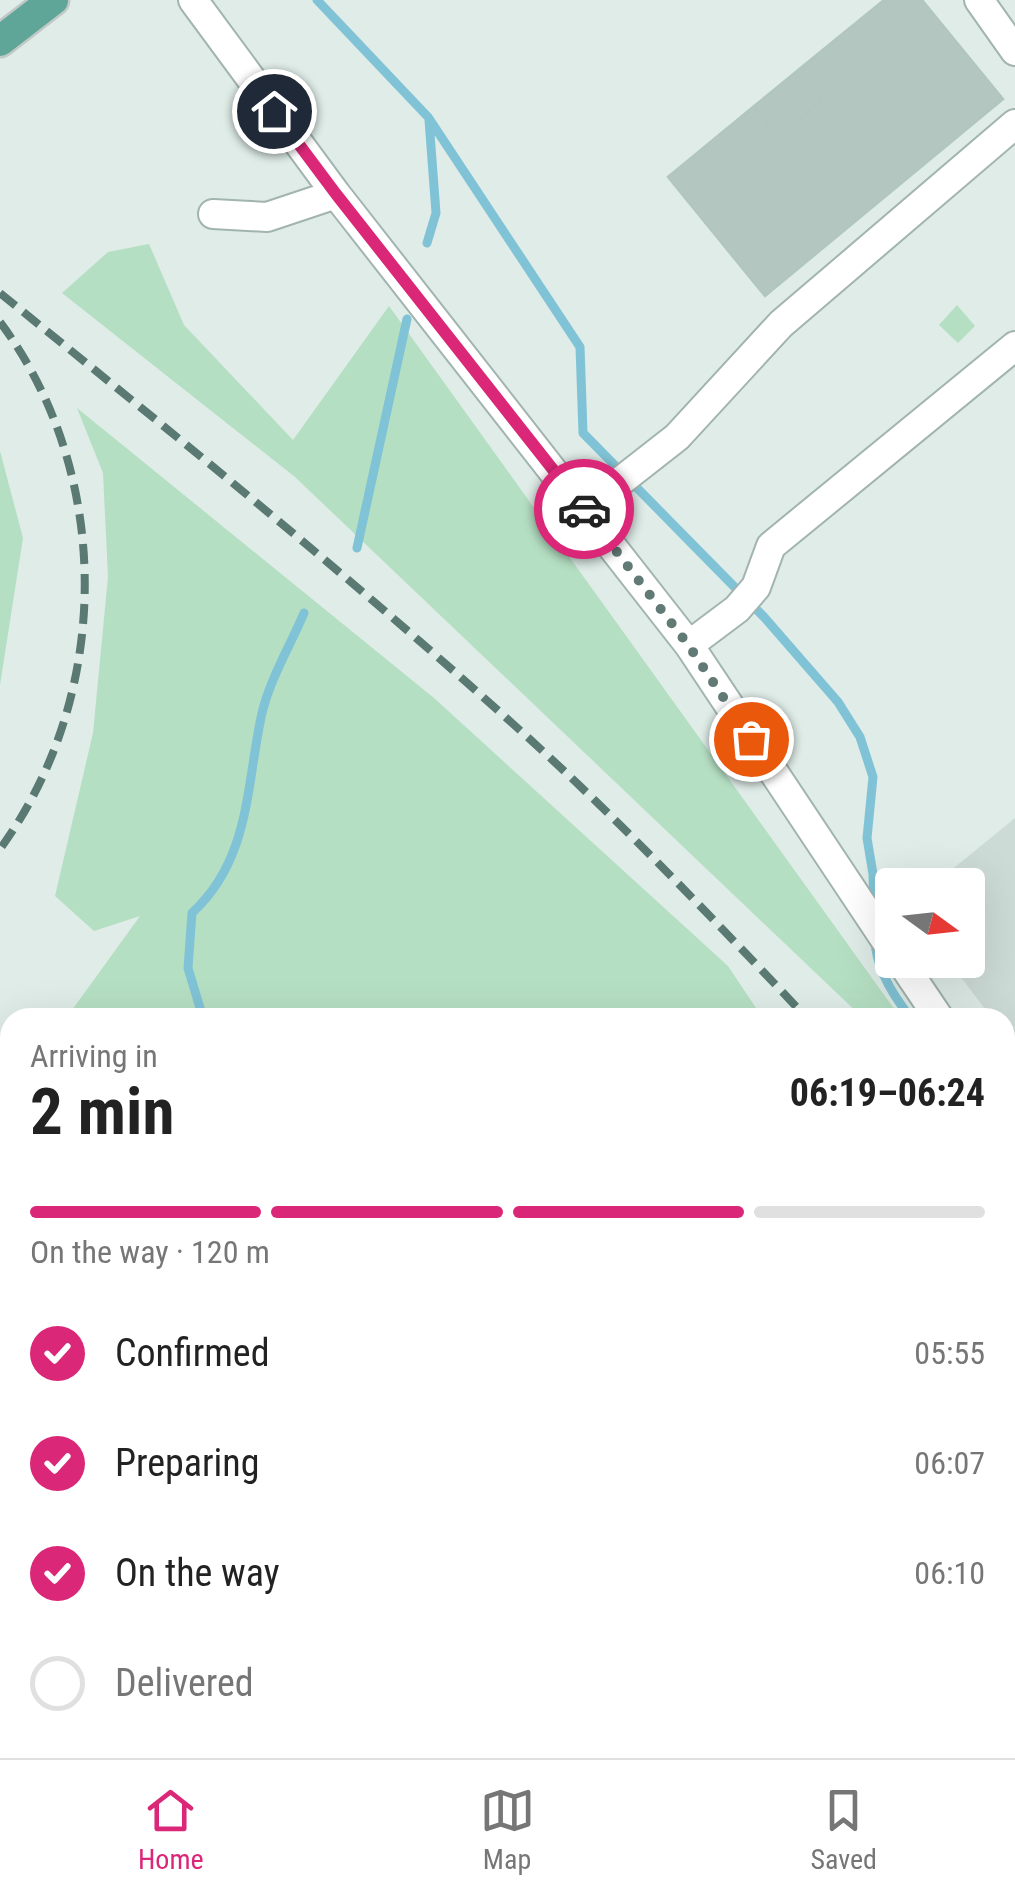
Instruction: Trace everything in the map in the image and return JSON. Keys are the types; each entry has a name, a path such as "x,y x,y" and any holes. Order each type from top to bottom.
{"main road":[{"path":"0,41 53,0"}],"street":[{"path":"193,0 336,194 689,646 875,925"},
{"path":"979,0 1015,51"},
{"path":"584,509 677,437 782,324 1015,124"},
{"path":"213,214 267,217 336,194"},
{"path":"689,646 737,609 756,588 771,546 1013,352"},
{"path":"912,978 932,1008"}],"shaded area":[{"path":"1015,818 1015,1008 984,1008 962,978 985,978 985,868 954,868"}],"green space":[{"path":"149,244 184,325 293,440 389,306 894,1008 853,1008 295,477 62,293 108,252"},
{"path":"957,305 975,326 958,343 939,325"},
{"path":"77,408 434,698 728,966 756,1008 74,1008 140,916 94,931 55,896 93,733 108,577 103,473"},
{"path":"0,451 23,538 0,685"}],"building":[{"path":"884,0 922,0 1003,99 765,296 668,177 753,107 778,137 822,101 797,71"},
{"path":"797,71 822,101 778,137 753,107"}],"waterway":[{"path":"317,0 428,117 580,347 583,433 764,617 838,702 860,737 873,777 867,838 874,910"},
{"path":"427,243 436,213 429,120"},
{"path":"357,548 407,319"},
{"path":"200,1008 188,968 192,913 226,869 236,845 266,700 304,613"},
{"path":"885,978 903,1008"}],"railway":[{"path":"0,293 270,514 534,743 604,809 797,1008"},
{"path":"0,322 37,382 64,447 80,516 85,586 79,655 63,724 37,789 0,849"}],"way so far":[{"path":"584,509 689,646 751,739"}],"route":[{"path":"274,111 584,509"}]}
